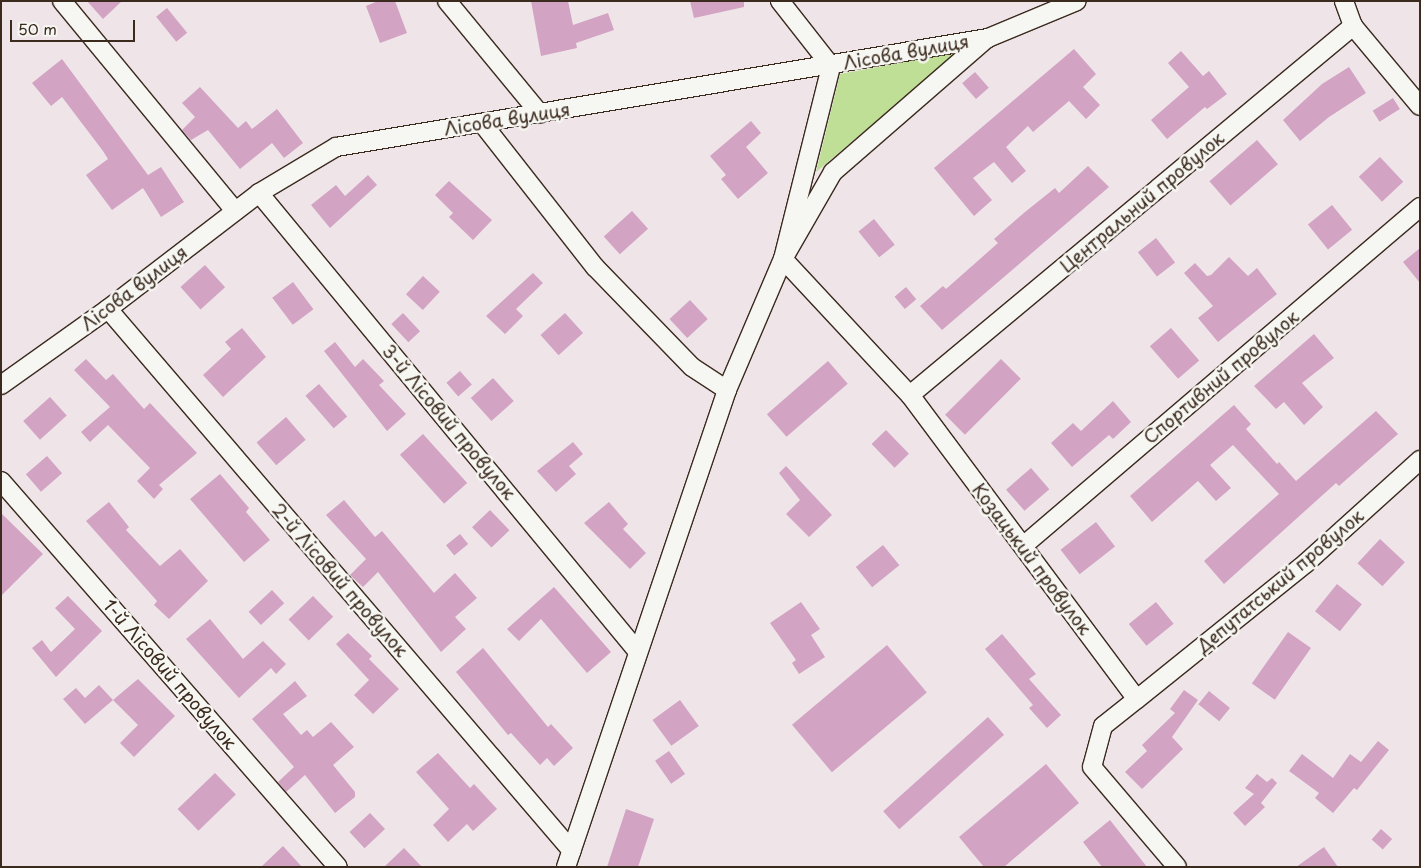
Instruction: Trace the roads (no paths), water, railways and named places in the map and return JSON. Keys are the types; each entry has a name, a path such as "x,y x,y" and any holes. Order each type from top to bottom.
{"street":[{"path":"62,1 235,211"},
{"path":"447,1 540,114"},
{"path":"780,1 831,66 784,259"},
{"name":"Лісова вулиця","path":"1,386 108,309 259,192 336,147 831,66 988,38 1077,1"},
{"path":"1344,1 1353,26 1420,106"},
{"name":"Центральний провулок","path":"910,395 1353,26"},
{"path":"569,859 727,390 784,259 833,172 988,38"},
{"path":"482,124 595,267 692,367 727,390"},
{"name":"3-й Лісовий провулок","path":"259,192 638,652"},
{"name":"Спортивний провулок","path":"1023,546 1420,207"},
{"name":"Козацький провулок","path":"784,259 910,395 1136,699"},
{"name":"2-й Лісовий провулок","path":"108,309 569,859"},
{"name":"Депутатський провулок","path":"1136,699 1306,563 1420,460"},
{"name":"1-й Лісовий провулок","path":"1,481 338,867"},
{"path":"1136,699 1103,726 1092,767 1177,867"}]}
